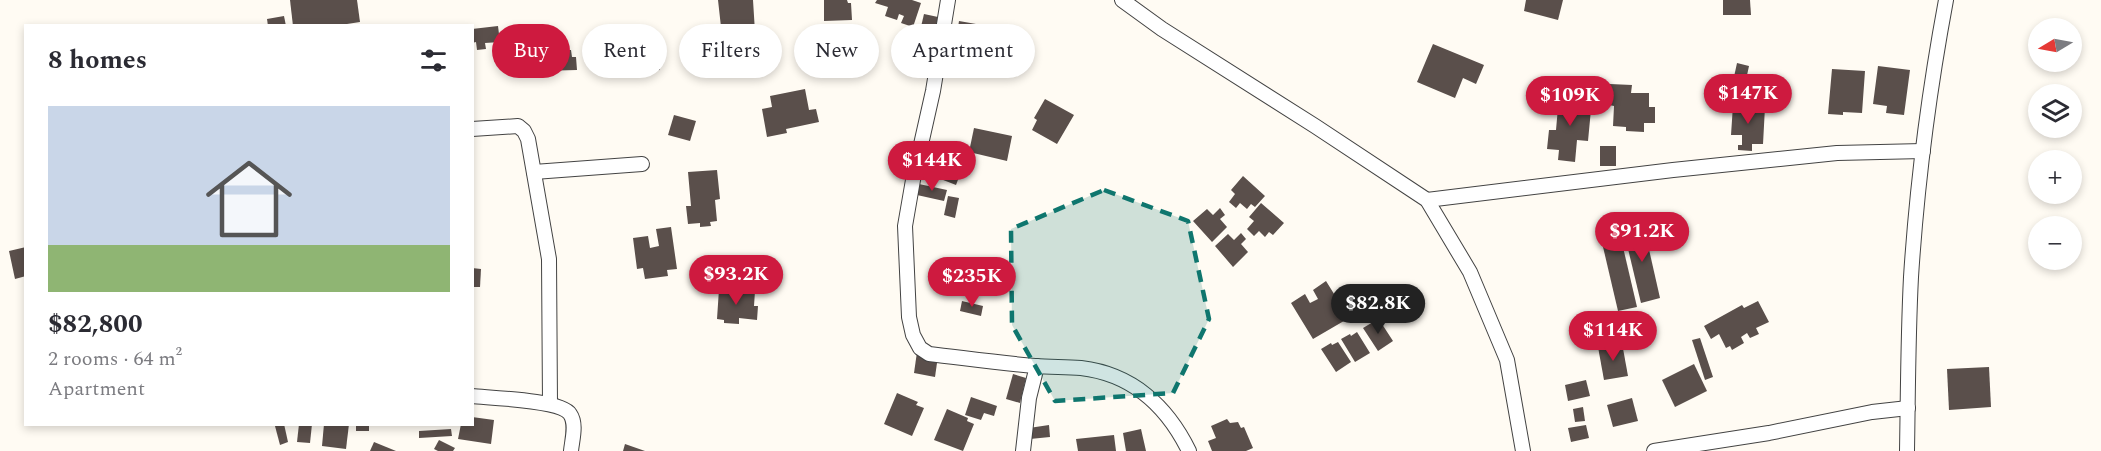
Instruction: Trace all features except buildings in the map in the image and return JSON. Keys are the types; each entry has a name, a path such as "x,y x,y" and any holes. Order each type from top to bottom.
{"street":[{"path":"948,0 933,91 905,226 909,317 913,335 920,348 929,354 1037,366 1083,368 1118,377 1145,393 1167,414 1189,451"},
{"path":"1122,0 1162,29 1427,200 1470,272 1507,360 1523,451"},
{"path":"1907,451 1911,278 1933,69 1946,0"},
{"path":"474,129 518,126 528,139 549,259 548,376 550,404"},
{"path":"1427,200 1815,155 1923,151"},
{"path":"534,172 642,164"},
{"path":"1023,451 1029,398 1037,366"},
{"path":"474,396 550,404 563,408 572,416 574,425 571,451"},
{"path":"1654,451 1769,433 1872,412 1908,408"}],"highlighted area":[{"path":"1104,190 1188,221 1209,319 1173,393 1055,401 1012,325 1011,229"}]}
